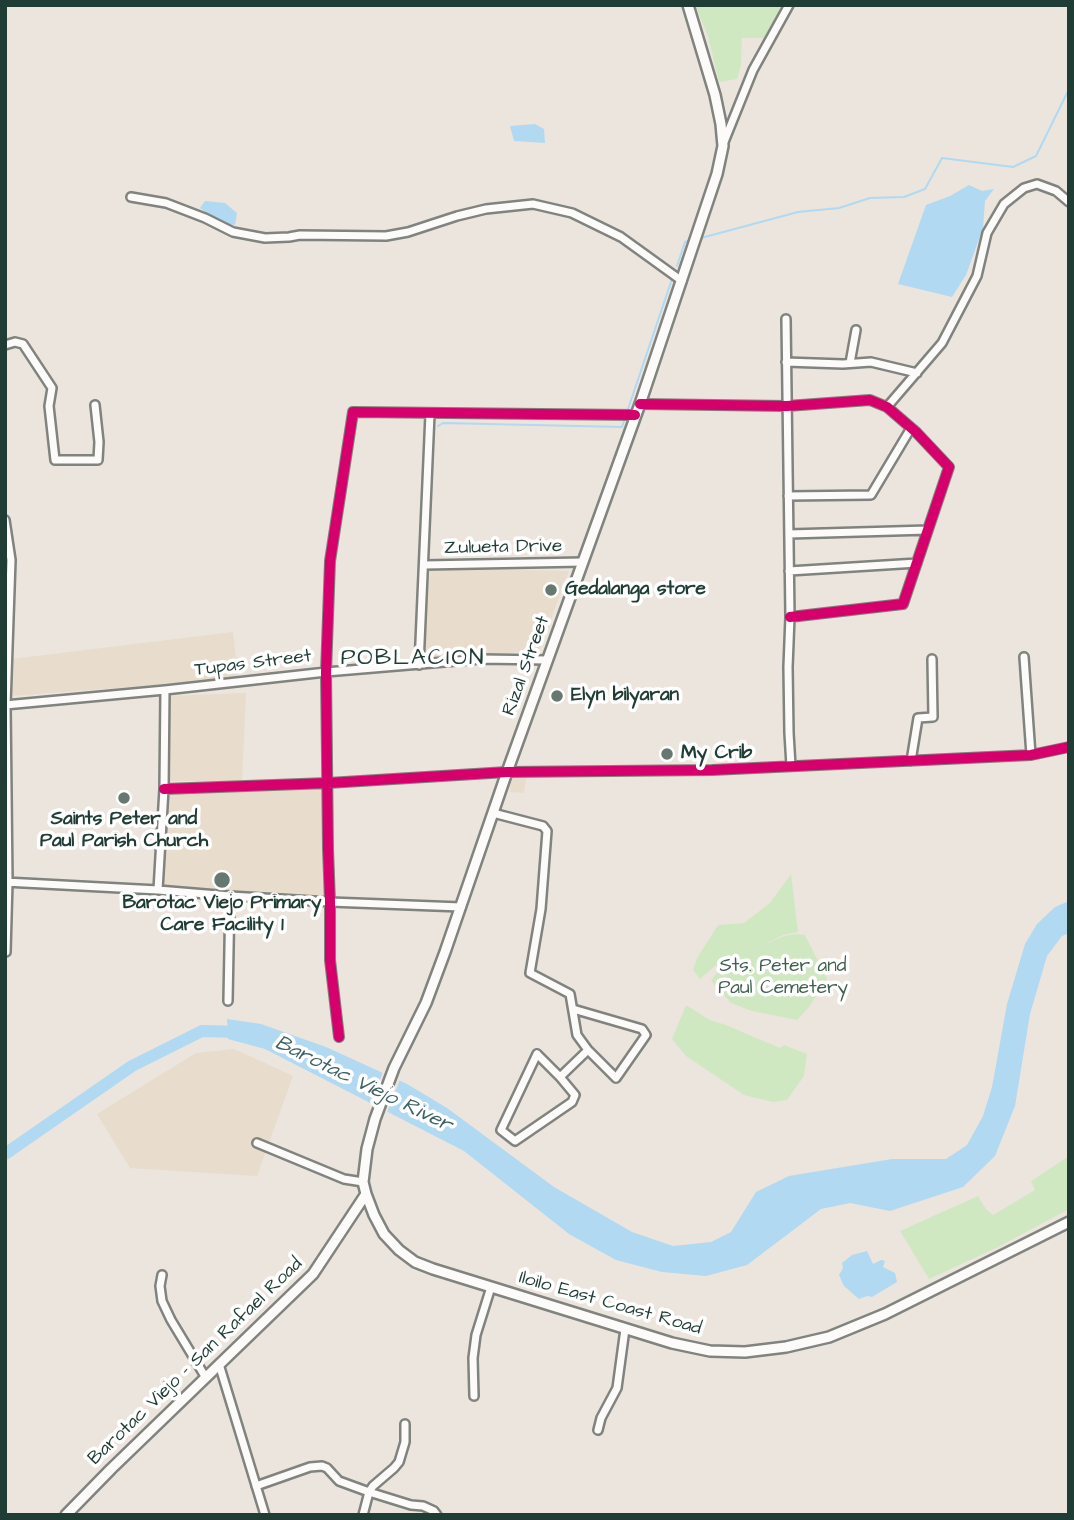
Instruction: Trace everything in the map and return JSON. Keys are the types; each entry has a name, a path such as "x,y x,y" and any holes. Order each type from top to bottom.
{"main road":[{"path":"688,5 715,94 723,146"},
{"name":"Rizal Street","path":"366,1194 363,1182 366,1149 375,1119 394,1068 426,1003 461,907 640,404 717,174 723,146"},
{"name":"Iloilo East Coast Road","path":"366,1194 384,1234 415,1262 625,1329 710,1352 745,1352 786,1347 829,1337 885,1314 1069,1222"},
{"name":"Barotac Viejo – San Rafael Road","path":"66,1515 313,1274 366,1194"}],"street":[{"path":"723,146 753,70 789,5"},
{"path":"887,407 942,343 977,276 987,233 1004,204 1024,188 1037,184 1056,191 1069,202"},
{"path":"131,197 166,203 233,232 265,238 300,235 386,236 486,209 533,204 572,213 621,237 682,281"},
{"path":"786,320 791,766"},
{"path":"850,363 856,330"},
{"path":"5,345 15,342 23,344 52,388 49,406 55,460 98,460 95,405"},
{"path":"786,362 870,362 917,373"},
{"path":"640,404 786,406 870,400 887,407 949,467 903,604 790,617"},
{"path":"339,1037 330,960 326,672 330,561 353,412 635,415"},
{"path":"419,664 430,414"},
{"path":"788,496 871,495 911,428"},
{"path":"5,520 11,560 6,705 6,952"},
{"path":"789,534 928,530"},
{"name":"Zulueta Drive","path":"424,565 583,562"},
{"path":"789,571 917,563"},
{"path":"1024,657 1031,755"},
{"name":"Tupas Street","path":"6,705 419,664 480,659 548,660"},
{"path":"911,761 918,719 933,717 932,659"},
{"path":"158,890 164,789 164,690"},
{"path":"164,789 328,783 507,772 712,770 911,761 1031,755 1069,747"},
{"path":"493,813 543,826 547,831 541,909 530,973 570,994 577,1035 616,1078 646,1035 642,1029 573,1009"},
{"path":"6,882 330,902 461,907"},
{"path":"228,1000 230,896"},
{"path":"560,1077 588,1050"},
{"path":"537,1054 560,1077 575,1095 572,1101 515,1141 501,1130 537,1054"},
{"path":"257,1143 344,1180 363,1182"},
{"path":"162,1275 162,1301 206,1378"},
{"path":"474,1396 473,1358 476,1335 491,1287"},
{"path":"598,1430 601,1418 617,1388 625,1329"},
{"path":"219,1364 265,1515"},
{"path":"363,1515 373,1486 399,1462 405,1442 405,1424"},
{"path":"256,1486 310,1467 322,1466 339,1481 411,1505 423,1506 437,1515"}],"shaded area":[{"path":"430,568 569,571 539,651 422,659"},
{"path":"233,632 238,679 10,696 12,659"},
{"path":"246,693 242,781 167,781 169,696"},
{"path":"511,777 526,778 524,793 510,792"},
{"path":"322,790 324,897 160,887 168,791"},
{"path":"234,1049 293,1076 257,1176 130,1168 97,1114 196,1053"}],"green space":[{"path":"695,5 783,5 764,38 742,38 741,66 737,79 719,82 708,36"},
{"name":"Sts. Peter and Paul Cemetery","path":"791,874 798,932 783,935 763,945 784,936 805,935 827,979 797,1020 752,1011 731,1003 711,981 724,962 700,979 693,970 697,958 718,925 744,923 770,903"},
{"path":"686,1005 710,1020 780,1048 784,1045 807,1054 804,1076 787,1100 773,1102 744,1095 686,1056 672,1039"},
{"path":"1069,1156 1069,1209 998,1247 929,1279 900,1231 978,1196 993,1215 1035,1190 1031,1181"}],"water":[{"path":"535,124 544,129 545,143 514,141 510,126"},
{"path":"969,185 982,191 994,189 985,201 983,228 966,275 952,297 898,284 926,205"},
{"path":"205,201 225,203 237,213 235,225 221,223 200,208"},
{"path":"1069,901 1069,933 1062,936 1047,956 1030,1014 1015,1106 995,1156 963,1187 890,1211 850,1203 821,1209 747,1265 706,1276 662,1272 616,1260 569,1234 464,1151 265,1049 228,1039 227,1019 261,1024 326,1047 407,1084 447,1108 554,1187 632,1232 673,1246 711,1242 731,1232 756,1192 789,1176 892,1159 946,1159 967,1145 983,1116 992,1087 1007,1004 1025,944 1037,924 1055,907"},
{"path":"867,1251 873,1264 885,1261 883,1267 895,1273 897,1282 872,1297 859,1299 844,1286 839,1275 843,1268 842,1263 852,1255"}],"pier":[{"path":"384,1069 401,1077 386,1115 370,1107"}],"waterway":[{"path":"701,238 798,212 839,208 870,198 904,197 925,189 942,158 1013,167 1036,156 1069,89"},
{"path":"677,266 685,242 690,240"},
{"path":"628,409 672,279"},
{"path":"438,426 443,423 622,427 624,421"},
{"name":"Barotac Viejo River","path":"5,1154 132,1066 202,1031 242,1032"}],"cycle path":[{"path":"640,404 787,406 870,400 887,407 916,432 949,467 903,604 790,617"},
{"path":"339,1037 330,960 326,672 330,561 353,412 635,415"},
{"path":"164,789 328,783 507,772 712,770 1031,755 1069,747"}],"place":[{"name":"Gedalanga store","path":"551,590"},
{"name":"Elyn bilyaran","path":"557,696"},
{"name":"My Crib","path":"667,754"},
{"name":"Saints Peter and Paul Parish Church","path":"124,798"},
{"name":"Barotac Viejo Primary Care Facility 1","path":"222,880"}],"district":[{"name":"POBLACION","path":"413,659"}]}
